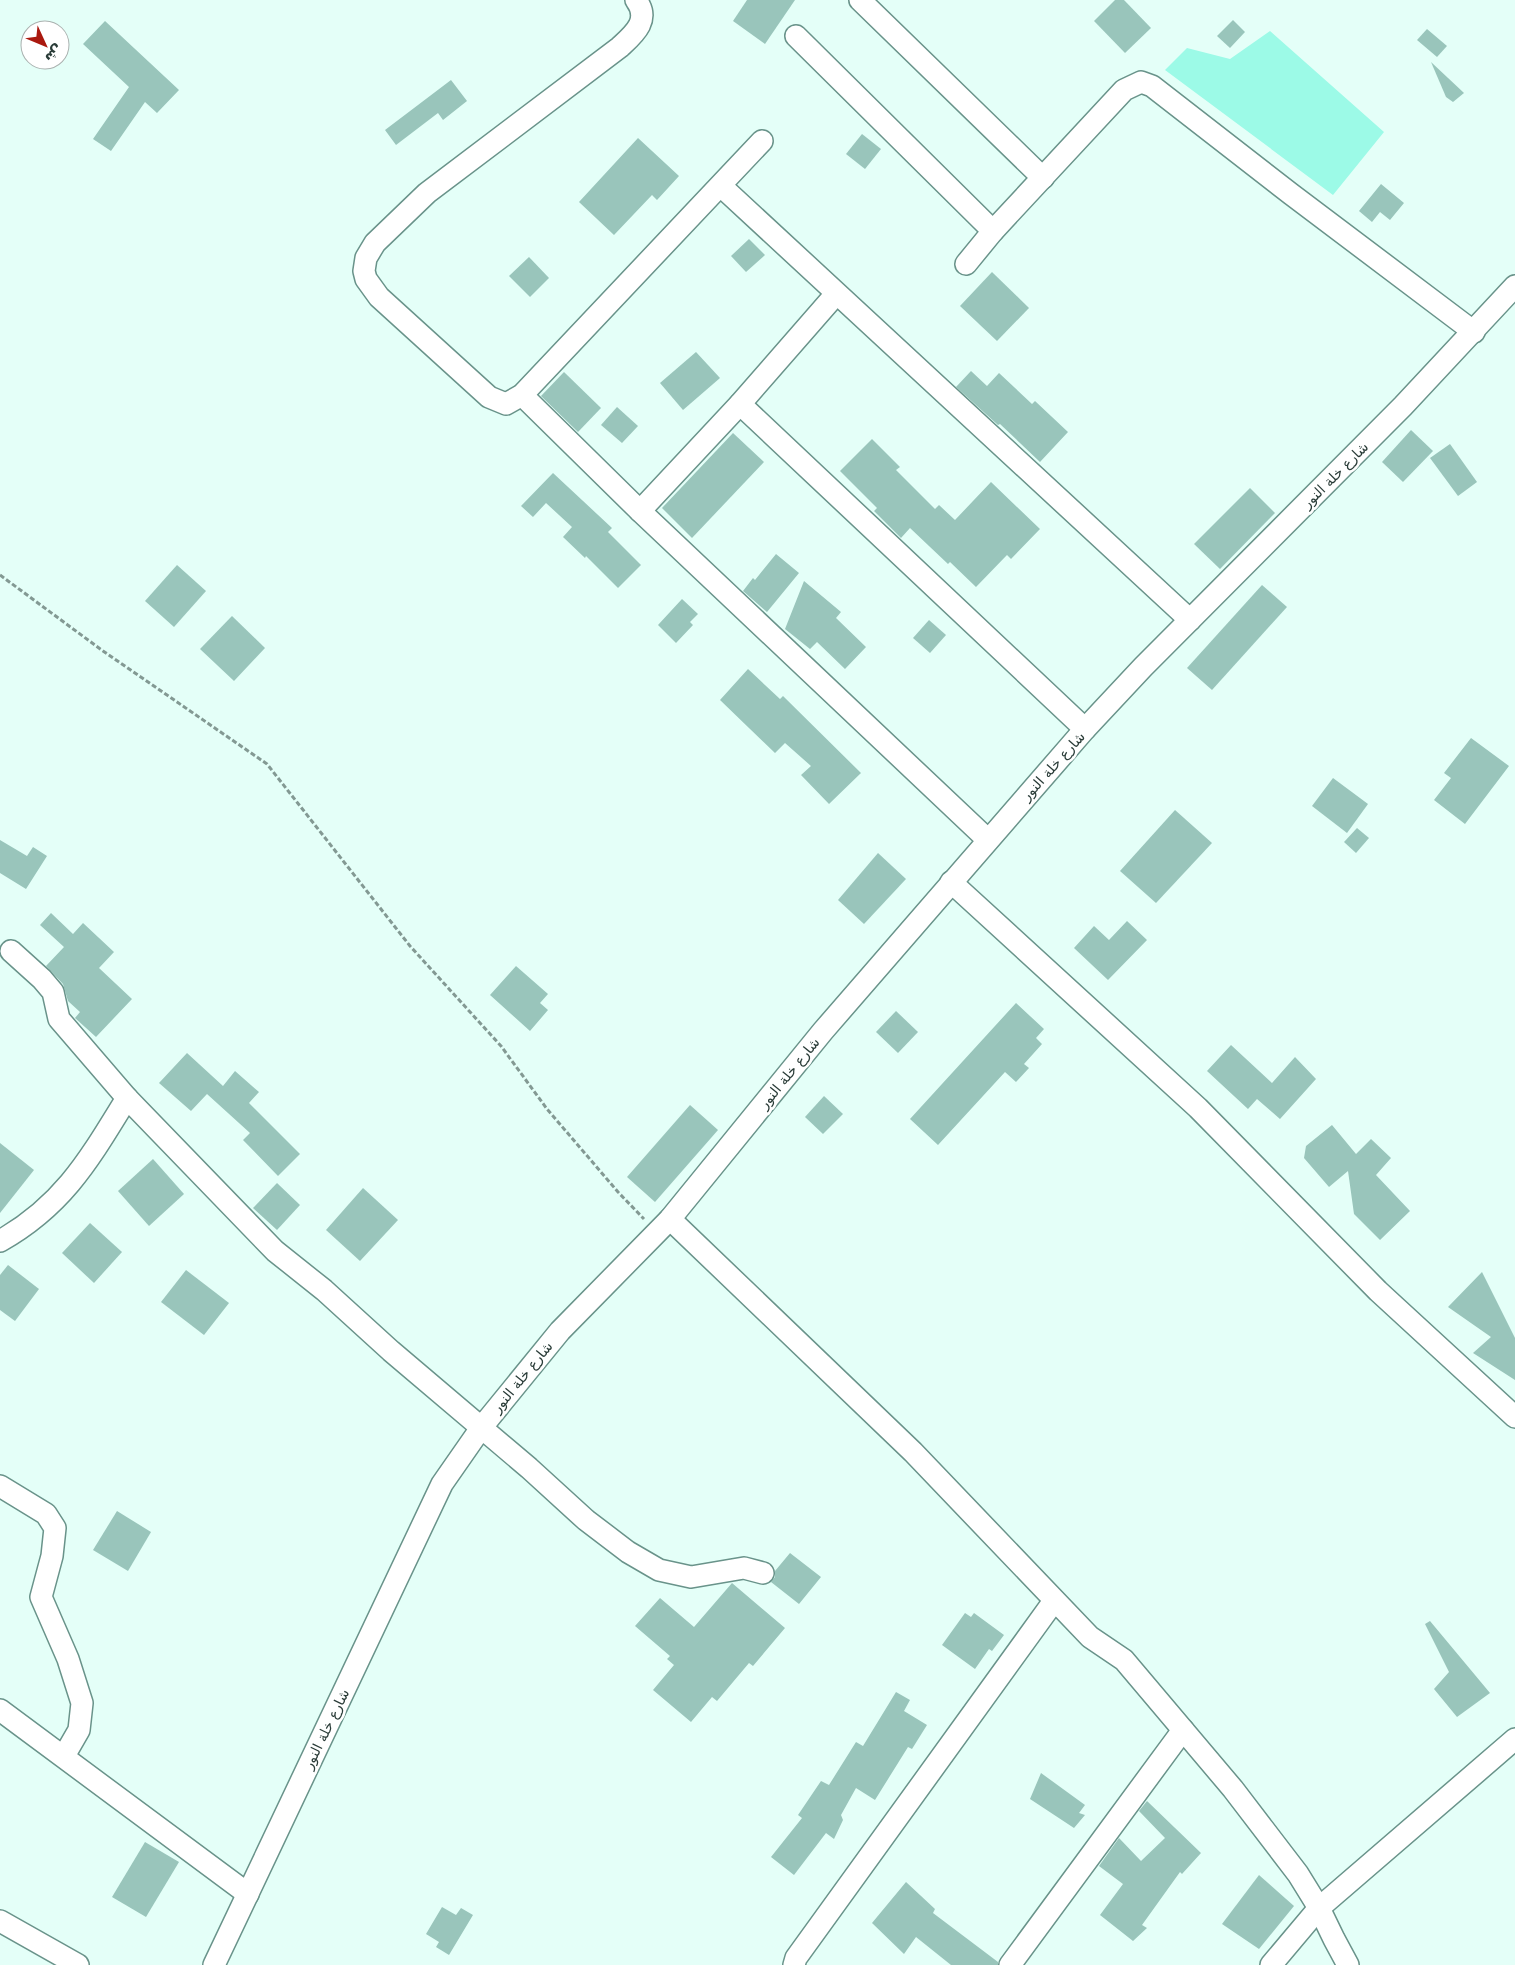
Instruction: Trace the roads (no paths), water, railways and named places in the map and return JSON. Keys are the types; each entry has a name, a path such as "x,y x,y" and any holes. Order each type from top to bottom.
{"street":[{"path":"636,0 640,5 642,18 637,31 620,47 427,192 375,244 366,258 364,270 366,279 379,297 489,397 506,404 522,395 762,141"},
{"path":"860,0 1043,178"},
{"path":"796,36 993,231"},
{"path":"966,264 993,231 1124,90 1141,82 1152,86 1474,332"},
{"path":"721,186 1190,620"},
{"name":"شارع خلة النور","path":"214,1965 442,1484 481,1428 560,1330 663,1225 823,1031 1085,729 1190,620 1396,413 1474,332 1515,286"},
{"path":"640,511 740,404 836,294"},
{"path":"522,395 640,511 988,840"},
{"path":"740,404 1085,729"},
{"path":"951,882 1198,1108 1378,1291 1515,1417"},
{"path":"11,951 47,985 52,992 59,1019 127,1098 275,1251 324,1290 391,1351 529,1468 586,1520 628,1552 659,1570 691,1577 744,1568 763,1573"},
{"path":"0,1241 19,1231 56,1201 74,1180 95,1150 127,1098"},
{"path":"663,1225 913,1452 1090,1637 1124,1660 1233,1789 1292,1866 1319,1908 1348,1965"},
{"path":"0,1486 46,1514 54,1528 52,1556 42,1597 68,1659 82,1703 79,1730 64,1756"},
{"path":"794,1965 796,1958 1054,1601"},
{"path":"0,1710 248,1894"},
{"path":"1010,1965 1184,1730"},
{"path":"1271,1965 1319,1908 1515,1739"},
{"path":"0,1921 78,1965"}]}
